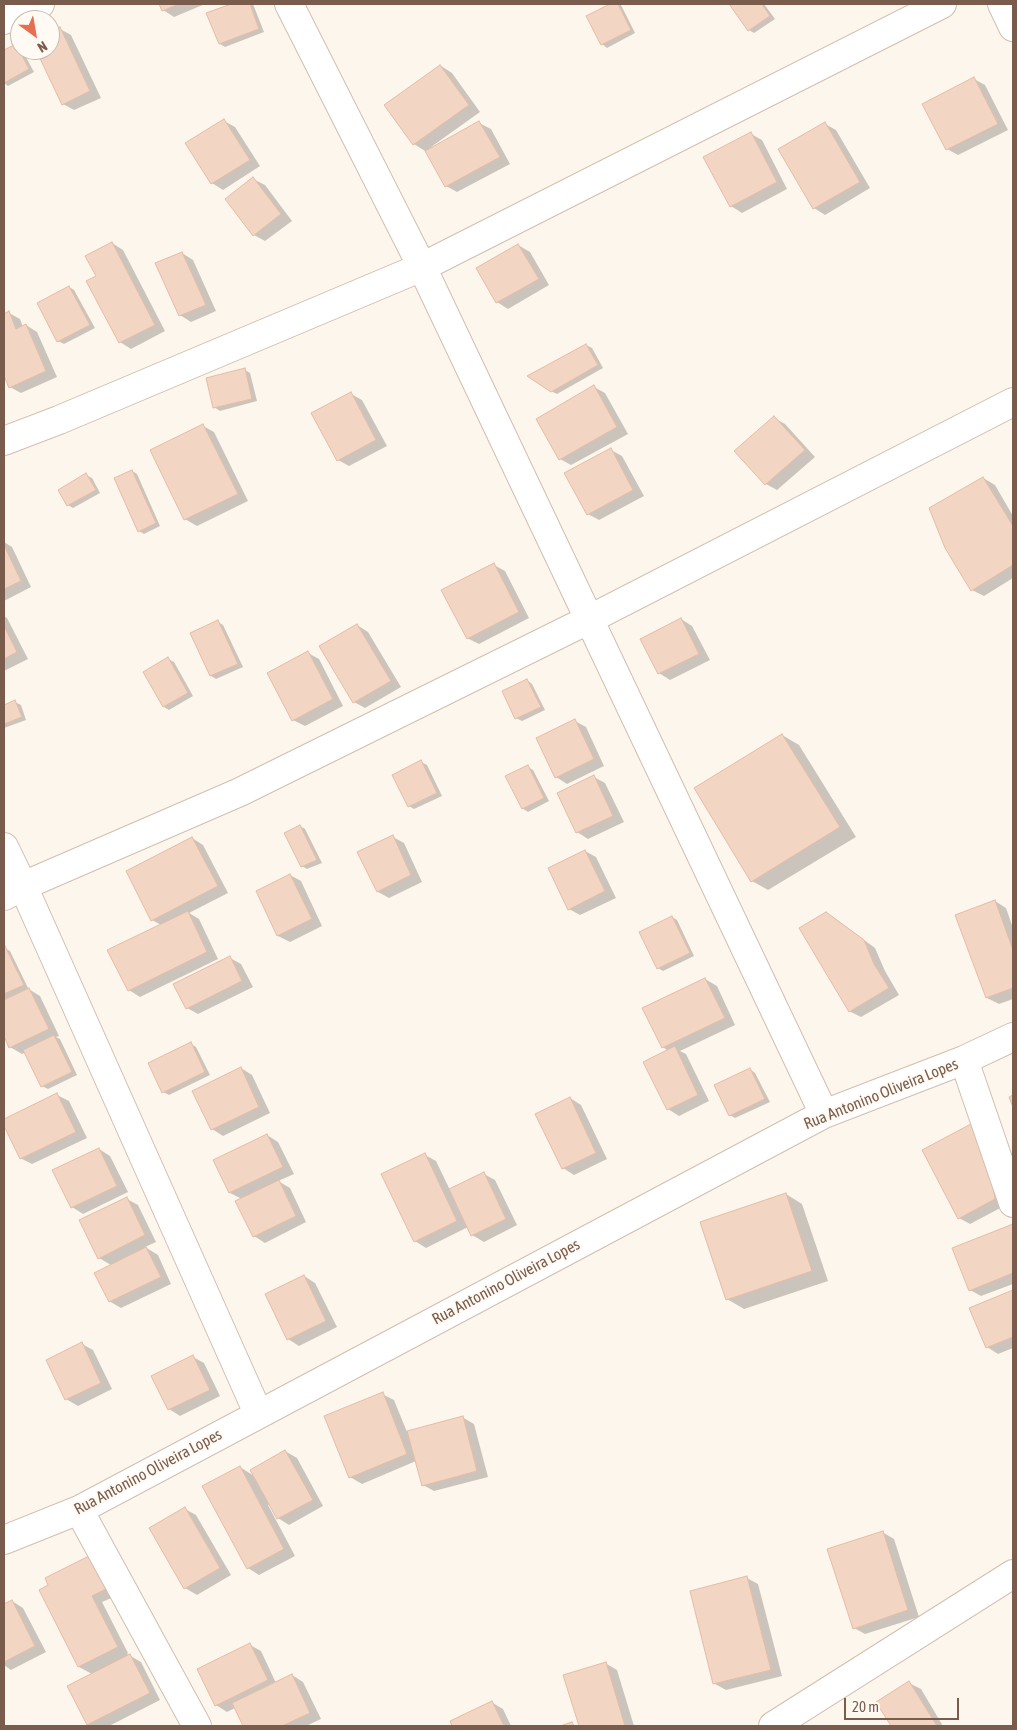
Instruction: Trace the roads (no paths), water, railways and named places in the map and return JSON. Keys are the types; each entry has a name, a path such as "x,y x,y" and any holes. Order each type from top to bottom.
{"street":[{"path":"4,20 40,4"},
{"path":"289,4 422,268 824,1114"},
{"path":"4,441 422,268 942,4"},
{"path":"1002,4 1013,27"},
{"path":"14,891 240,792 588,620 1013,402"},
{"path":"4,847 14,891 258,1413"},
{"name":"Rua Antonino Oliveira Lopes","path":"4,1540 79,1510 258,1413 824,1114 964,1060 1013,1037"},
{"path":"964,1060 1013,1203"},
{"path":"79,1510 197,1726"},
{"path":"773,1726 1013,1574"}]}
